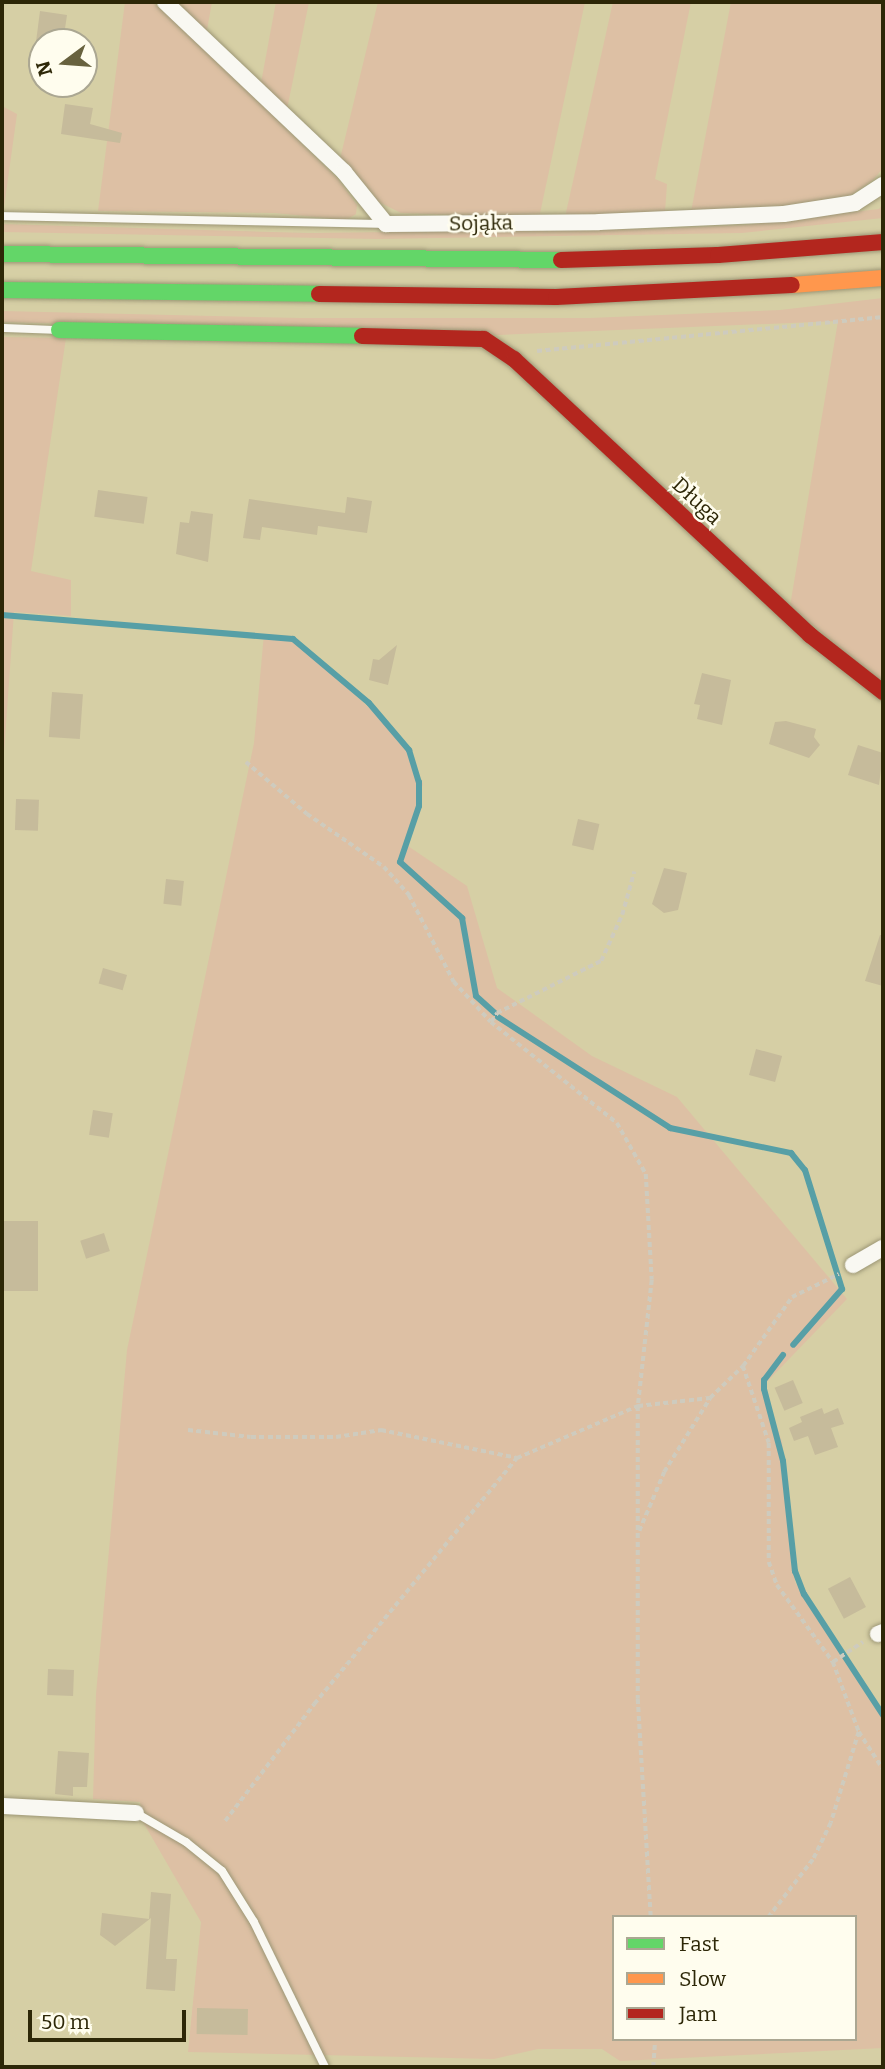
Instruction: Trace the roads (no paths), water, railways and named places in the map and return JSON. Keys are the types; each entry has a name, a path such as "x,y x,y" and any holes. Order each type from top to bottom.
{"main road":[{"path":"2,254 558,260 718,255 883,242"},
{"path":"2,290 556,298 716,291 883,278"},
{"name":"Długa","path":"59,330 484,340 514,359 810,635 883,692"}],"street":[{"path":"165,2 344,172 386,224"},
{"name":"Sojąka","path":"386,224 600,222 784,214 855,202 883,185"},
{"path":"853,1265 883,1248"},
{"path":"2,1806 136,1813"}],"lane":[{"path":"2,216 386,224"},
{"path":"2,328 59,330"},
{"path":"136,1813 186,1842 222,1871 254,1922 325,2067"}],"waterway":[{"path":"2,615 293,639 369,703 409,750 419,782 419,806 400,862 462,918 476,996 495,1013"},
{"path":"498,1017 670,1128 791,1153 805,1170 842,1289 793,1345"},
{"path":"783,1355 764,1380 764,1389 783,1461 795,1571 804,1594 883,1715"}]}
